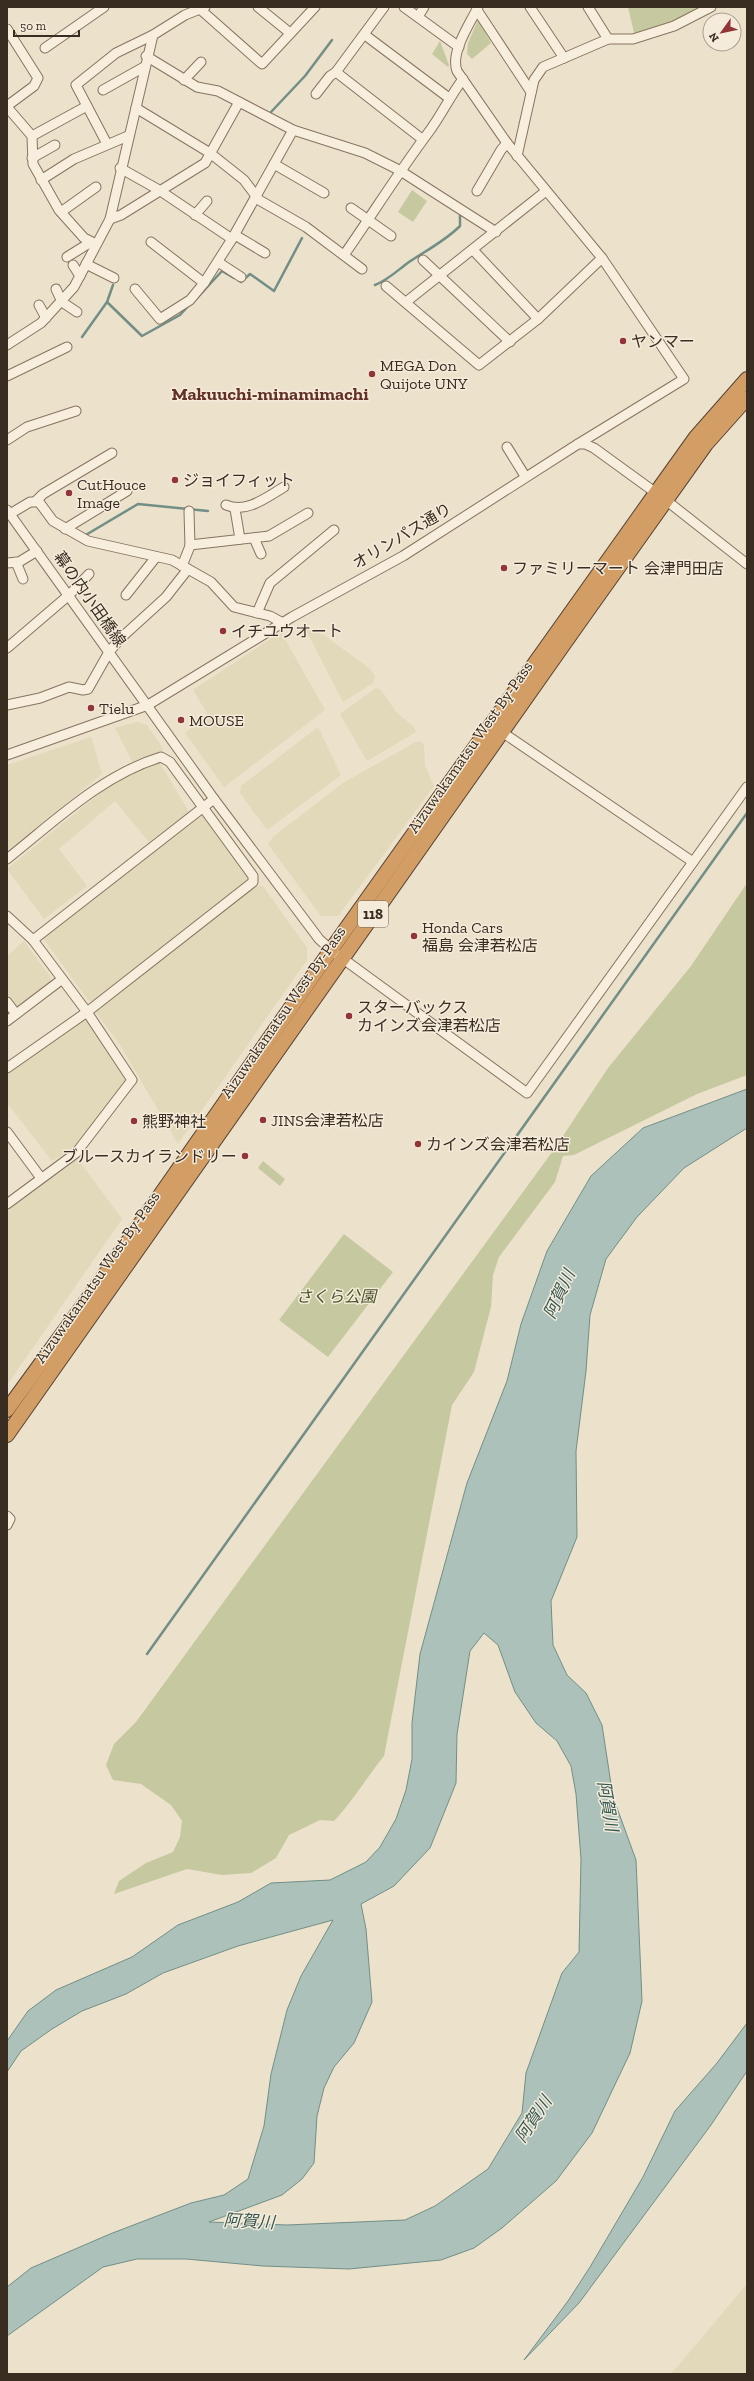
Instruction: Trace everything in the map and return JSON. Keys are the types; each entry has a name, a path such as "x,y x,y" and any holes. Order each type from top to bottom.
{"highway":[{"name":"Aizuwakamatsu West By-Pass","path":"7,1435 336,954 656,493 696,437 745,384"},
{"name":"Aizuwakamatsu West By-Pass","path":"7,1410 336,954 502,732 706,444 747,398"}],"street":[{"path":"45,48 104,7"},
{"path":"258,7 290,33"},
{"path":"107,144 76,85 116,53 153,34 182,11 203,9 262,64 315,7"},
{"path":"316,94 330,76 336,72 365,35 384,7"},
{"path":"404,7 459,47"},
{"path":"418,17 424,7"},
{"path":"530,7 564,58"},
{"path":"588,7 608,39"},
{"path":"517,156 534,80 543,67 608,39 633,39 674,26 710,7"},
{"path":"478,9 531,92"},
{"path":"386,286 479,365 538,319 602,258 517,156 462,79 455,62 459,47 478,9"},
{"path":"7,29 38,78 34,86 7,107 32,136 33,164 61,212 84,238 94,243"},
{"path":"7,345 46,318 62,302 74,287 86,264 94,243 110,219 115,200 120,168 136,108 146,56 153,34"},
{"path":"365,35 449,98"},
{"path":"146,56 197,87 218,91 293,130 365,153 399,170 496,232"},
{"path":"184,80 201,62"},
{"path":"103,90 144,67"},
{"path":"336,72 422,139"},
{"path":"344,255 399,170 427,134 462,79"},
{"path":"110,219 121,215 159,190 205,163 240,102"},
{"path":"32,136 87,106"},
{"path":"136,108 210,153 238,175 256,196 362,268"},
{"path":"135,289 160,319 190,300 204,283 234,237 293,130"},
{"path":"42,180 74,159 128,136"},
{"path":"477,191 501,150 508,144"},
{"path":"32,158 55,145"},
{"path":"274,164 324,193"},
{"path":"120,168 159,190 195,214 234,237 265,253"},
{"path":"61,212 96,187"},
{"path":"406,302 546,191"},
{"path":"195,214 207,201"},
{"path":"351,208 391,236"},
{"path":"151,242 204,283"},
{"path":"67,257 94,243"},
{"path":"473,250 538,319"},
{"name":"オリンパス通り","path":"7,755 148,705 283,622 403,556 525,476 684,379 602,258"},
{"path":"423,260 510,342"},
{"path":"218,262 241,278"},
{"path":"86,264 114,278"},
{"path":"73,265 80,276"},
{"path":"56,289 62,302 77,312"},
{"path":"38,305 46,318"},
{"path":"7,376 67,347"},
{"path":"7,440 27,427 76,411"},
{"path":"578,444 585,444 594,448 667,501 747,564"},
{"path":"507,447 525,476"},
{"path":"9,512 36,501 43,494 112,453"},
{"path":"226,505 235,509 253,505 284,488"},
{"path":"65,529 127,491"},
{"path":"36,501 41,504 53,521 88,541 172,560 211,582 234,606 257,614 270,616 283,622"},
{"path":"235,509 240,539"},
{"path":"7,705 40,698 69,688 83,690 88,689 109,652 166,598 185,567 190,545 189,511"},
{"name":"幕の内小田橋線","path":"9,512 214,799 319,939 336,954 527,1093 693,862"},
{"path":"190,545 269,536 308,513"},
{"path":"257,614 270,583 334,530"},
{"path":"254,538 261,554"},
{"path":"23,579 12,563 37,551"},
{"path":"126,595 156,557"},
{"path":"7,648 69,595 89,574"},
{"path":"502,732 693,862 747,787"},
{"path":"7,859 114,777 142,763 161,757 170,762 202,809 253,876 253,882 87,1012 7,1068"},
{"path":"33,940 214,799"},
{"path":"7,916 33,940 61,980 87,1012 132,1080 76,1153 7,1204"},
{"path":"7,1021 61,980"},
{"path":"7,1002 16,1014"},
{"path":"7,1132 41,1178"},
{"path":"7,1516 10,1519 7,1525"}],"shaded area":[{"path":"305,628 325,636 369,668 375,676 373,683 343,702"},
{"path":"281,632 325,710 224,787 185,733 208,715 193,690"},
{"path":"376,688 381,690 396,712 414,727 416,732 367,761 340,714"},
{"path":"137,722 147,725 164,750 134,765 115,728"},
{"path":"318,727 341,775 267,830 240,793 241,786"},
{"path":"91,737 102,774 7,851 7,765"},
{"path":"416,742 422,742 424,745 425,766 434,786 338,916 321,916 268,844 274,836 343,783"},
{"path":"158,760 189,812 149,842 115,801 59,849 87,886 44,919 7,869 101,792"},
{"path":"202,816 205,816 249,875 249,879 93,1001 89,1001 42,937"},
{"path":"254,886 263,886 307,948 307,960 178,1144 120,1045 95,1011"},
{"path":"24,941 51,978 50,982 16,1008 7,997 7,956"},
{"path":"86,1019 126,1079 125,1083 71,1150 52,1161 7,1103 7,1072"},
{"path":"77,1158 122,1219 7,1385 7,1211"},
{"path":"747,2284 747,2374 671,2374"}],"green space":[{"path":"628,7 705,7 682,19 634,33"},
{"path":"478,20 491,43 472,59 467,54 468,43"},
{"path":"440,41 449,65 448,67 432,54"},
{"path":"412,190 427,201 413,222 398,212"},
{"path":"747,883 747,1075 697,1094 574,1155 563,1156 555,1182 499,1257 493,1275 491,1307 474,1372 452,1405 384,1756 334,1821 320,1820 289,1835 276,1858 251,1873 222,1875 187,1869 114,1894 119,1881 146,1863 173,1852 180,1837 182,1821 171,1805 141,1784 113,1780 106,1765 114,1744 136,1722 555,1148 608,1068 691,966"},
{"path":"263,1161 285,1179 280,1186 258,1168"},
{"name":"さくら公園","path":"344,1234 393,1272 328,1357 279,1320"}],"water":[{"name":"阿賀川","path":"747,1089 747,1128 684,1168 637,1217 606,1259 590,1315 586,1371 576,1451 577,1537 551,1601 553,1645 567,1675 586,1693 602,1725 613,1797 636,1860 642,2001 630,2053 592,2133 556,2181 502,2228 474,2248 441,2260 349,2269 263,2266 186,2259 137,2259 103,2267 7,2336 7,2287 31,2268 110,2234 191,2203 224,2195 248,2179 264,2126 271,2074 287,2010 301,1976 333,1920 238,1946 163,1973 126,1994 82,2011 52,2029 21,2051 7,2072 7,2041 28,2011 56,1990 132,1957 178,1925 238,1902 271,1883 330,1880 366,1862 380,1847 396,1819 406,1790 412,1759 412,1723 420,1654 467,1483 507,1381 521,1324 547,1251 591,1176 643,1128","holes":["484,1633 498,1645 515,1692 536,1723 557,1741 571,1766 576,1794 581,1859 579,1952 562,1973 526,2073 522,2113 488,2169 435,2206 405,2220 287,2225 209,2222 282,2195 302,2179 314,2163 317,2116 324,2088 334,2067 354,2043 372,2002 366,1929 361,1904 394,1886 430,1848 456,1783 457,1734 470,1651"]},
{"path":"747,2023 747,2071 711,2125 579,2303 524,2360 568,2301 590,2267 643,2177 675,2111 717,2063"}],"waterway":[{"path":"271,112 305,76 332,40"},
{"path":"375,285 389,278 409,262 442,241 460,226 460,215"},
{"path":"238,280 241,282 250,274 274,291 302,238"},
{"path":"197,298 222,271 234,278"},
{"path":"82,337 107,302 113,285"},
{"path":"107,302 142,336 180,315 190,304"},
{"path":"84,536 138,504 208,511"},
{"path":"147,1654 747,813"}],"place":[{"name":"ヤンマー","path":"623,341"},
{"name":"MEGA Don Quijote UNY","path":"372,374"},
{"name":"ジョイフィット","path":"175,480"},
{"name":"CutHouce Image","path":"69,493"},
{"name":"ファミリーマート 会津門田店","path":"504,568"},
{"name":"イチユウオート","path":"223,631"},
{"name":"Tielu","path":"91,708"},
{"name":"MOUSE","path":"181,720"},
{"name":"Honda Cars 福島 会津若松店","path":"414,936"},
{"name":"スターバックス カインズ会津若松店","path":"349,1016"},
{"name":"JINS会津若松店","path":"263,1120"},
{"name":"熊野神社","path":"134,1121"},
{"name":"カインズ会津若松店","path":"418,1144"},
{"name":"ブルースカイランドリー","path":"245,1156"}],"district":[{"name":"Makuuchi-minamimachi","path":"270,394"}]}
